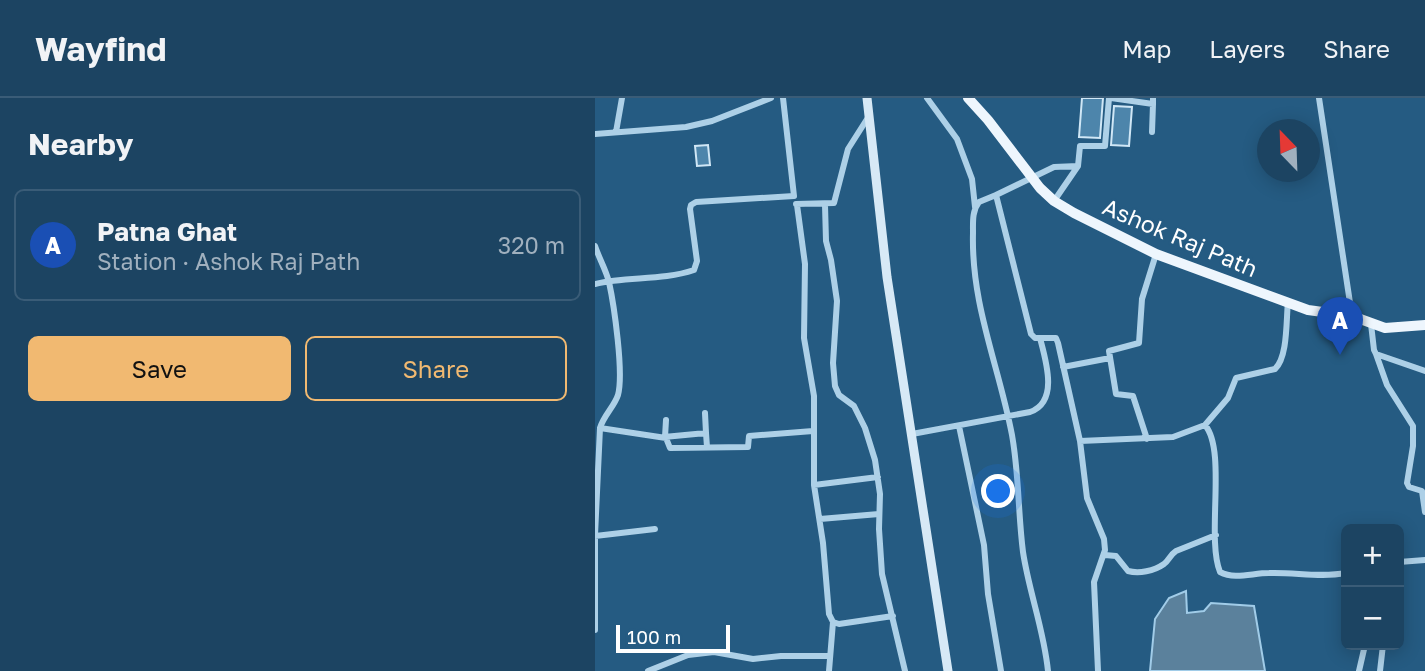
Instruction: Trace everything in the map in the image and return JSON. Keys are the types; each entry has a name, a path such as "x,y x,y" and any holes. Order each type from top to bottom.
{"main road":[{"path":"867,98 887,277 948,671"},
{"name":"Ashok Raj Path","path":"968,98 988,120 1030,177 1055,201 1074,214 1156,254 1308,310 1352,316 1371,324 1396,328 1425,326"}],"street":[{"path":"616,132 622,98"},
{"path":"595,134 686,127 712,121 771,98"},
{"path":"783,98 805,264 804,338 814,396 814,485 829,614 833,622 829,671"},
{"path":"927,98 957,139 972,179 975,207 973,242 979,309 1007,416 1016,464 1023,550 1042,629 1048,671"},
{"path":"1055,201 1078,166 1080,146 1105,146 1110,98 1153,101 1152,132"},
{"path":"1319,98 1352,316"},
{"path":"797,205 834,203 848,149 869,116"},
{"path":"975,207 979,202 1030,177 1061,165 1078,166"},
{"path":"996,195 1031,334 1035,338 1056,338 1080,441 1087,498 1104,539 1105,555 1094,582 1098,671"},
{"path":"595,284 694,271 697,261 690,209 696,202 794,196"},
{"path":"825,205 826,241 837,306 833,363 835,386 839,395 851,402 873,451 878,477 882,574 905,671"},
{"path":"595,246 608,281 617,341 619,385 615,401 600,428 595,536 595,630"},
{"path":"1147,439 1133,396 1116,394 1109,351 1139,343 1142,299 1156,254"},
{"path":"1080,441 1178,436 1205,425 1228,398 1236,378 1279,366 1283,353 1288,302"},
{"path":"1371,324 1374,350 1387,385 1413,426 1407,483 1409,487 1422,491 1425,512"},
{"path":"912,435 1036,410 1044,404 1048,381 1040,338"},
{"path":"1377,354 1425,372"},
{"path":"1063,366 1110,358"},
{"path":"705,413 708,447"},
{"path":"666,420 664,437 670,449 748,447 750,436 813,431"},
{"path":"1205,425 1210,433 1214,457 1220,572 1319,576 1341,574"},
{"path":"959,426 986,555 1001,671"},
{"path":"600,428 664,437 706,433"},
{"path":"814,485 878,477"},
{"path":"820,519 879,514"},
{"path":"595,536 655,529"},
{"path":"1105,555 1115,556 1128,571 1137,573 1165,564 1176,551 1216,535"},
{"path":"1404,562 1425,560"},
{"path":"833,622 846,623 893,616"},
{"path":"1359,671 1364,650"},
{"path":"1380,671 1382,650"},
{"path":"648,671 688,655 713,652 753,659 788,655 830,656"}],"water":[{"path":"1186,591 1187,613 1204,611 1211,603 1254,606 1265,671 1150,671 1155,619 1169,598"}],"building":[{"path":"1082,98 1103,98 1100,138 1079,137"},
{"path":"1114,106 1132,107 1129,146 1111,145"},
{"path":"708,145 710,165 697,166 695,146"}],"place":[{"name":"Patna Ghat","path":"1340,355"}]}
